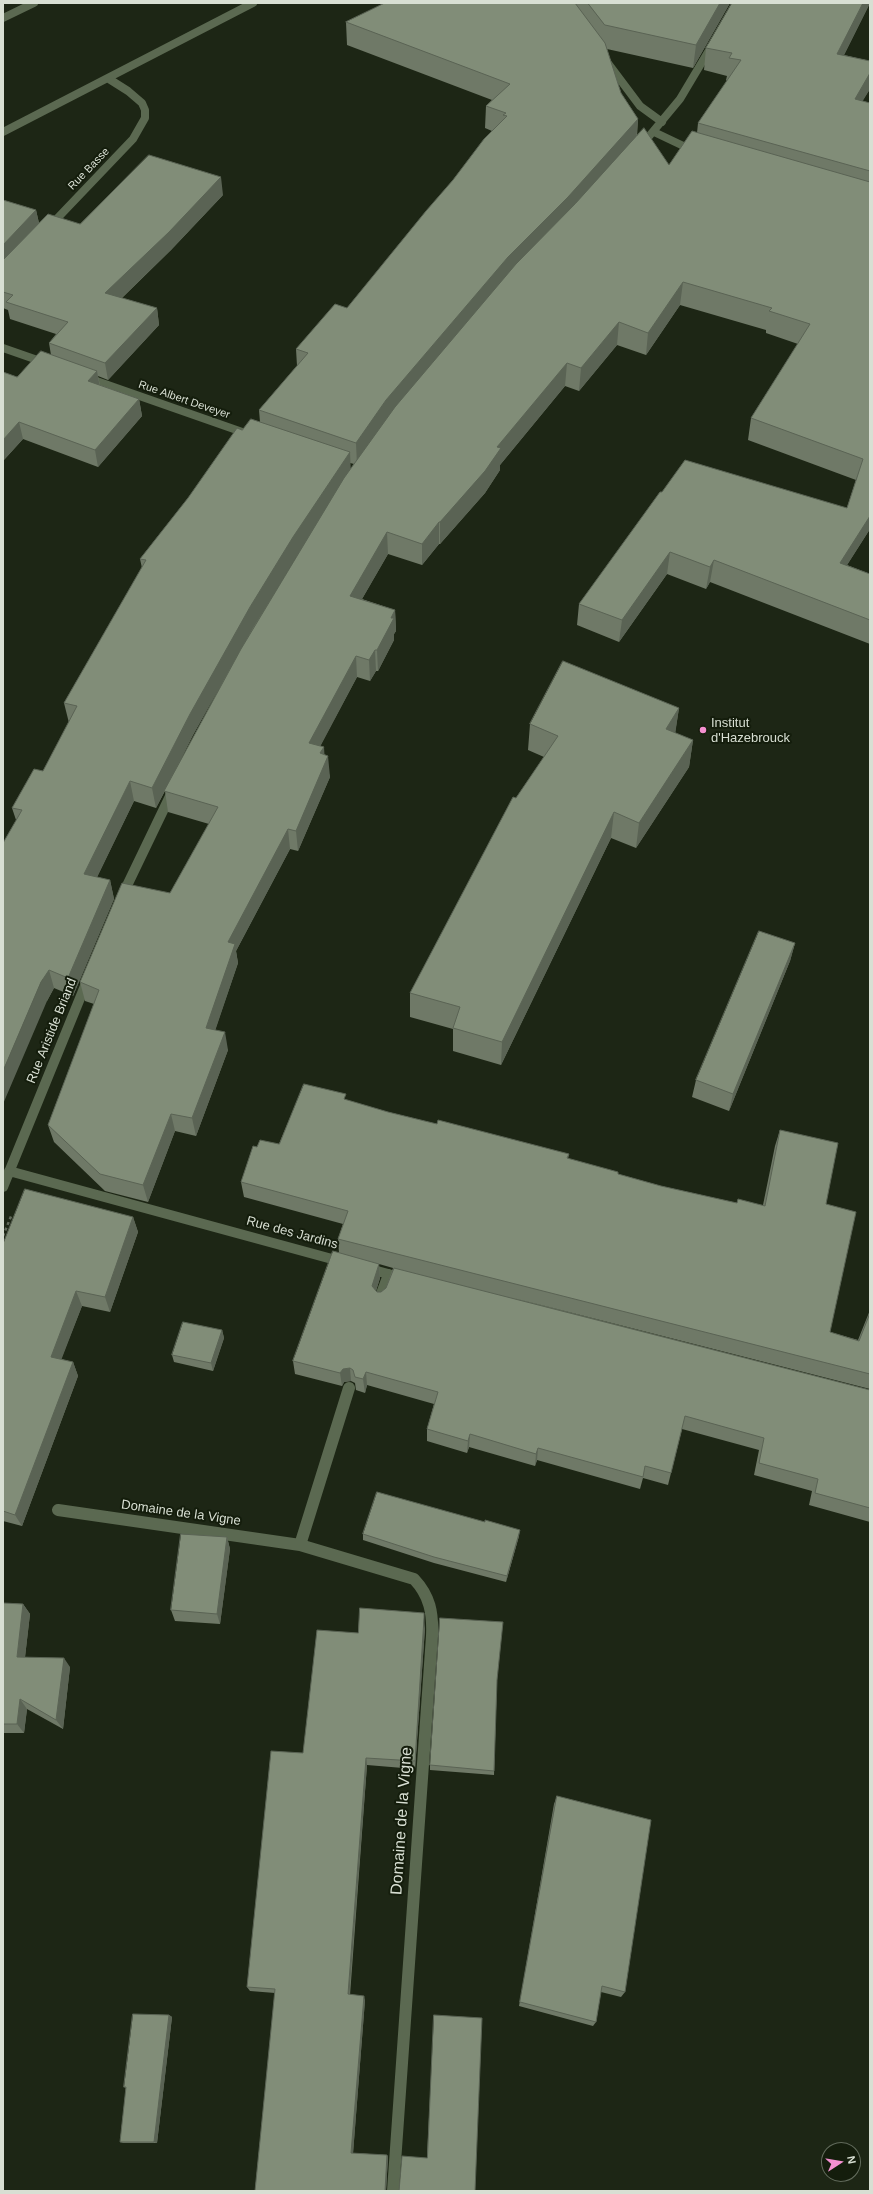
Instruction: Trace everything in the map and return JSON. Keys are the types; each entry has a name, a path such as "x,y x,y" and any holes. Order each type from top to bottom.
{"street":[{"path":"3,18 34,3"},
{"path":"3,132 109,79 253,3"},
{"path":"634,154 654,132 688,87 714,42"},
{"path":"604,58 640,106 662,122"},
{"name":"Rue Basse","path":"41,235 133,139 145,124 146,109 142,102 109,79"},
{"path":"654,132 681,146 703,153"},
{"path":"3,348 55,367"},
{"name":"Rue Albert Deveyer","path":"78,375 260,438"},
{"path":"117,908 176,783"},
{"name":"Rue Aristide Briand","path":"3,1187 92,971"},
{"name":"Rue des Jardins","path":"9,1171 412,1280"},
{"path":"380,1299 388,1274"},
{"path":"300,1545 349,1388"},
{"name":"Domaine de la Vigne","path":"58,1510 300,1545 414,1579 425,1590 432,1609 432,1636 393,2191"}],"path":[{"path":"3,1236 28,1176"}],"building":[{"path":"385,3 575,3 605,43 621,93 638,119 568,197 508,257 386,400 356,443 259,410 308,353 296,349 335,304 347,308 453,180 484,139 507,116 503,115 506,113 486,106 510,84 346,22"},
{"path":"588,3 720,3 696,45 605,25"},
{"path":"732,3 863,3 837,54 870,61 870,73 855,99 870,103 870,171 698,123 741,60 729,58 732,53 706,48"},
{"path":"644,128 669,165 692,131 870,182 870,516 840,563 870,574 870,620 714,560 710,567 670,552 622,620 579,604 685,460 847,508 863,459 751,418 810,324 769,311 772,308 683,282 648,333 619,322 581,368 567,363 497,447 501,448 485,471 439,522 422,544 387,532 350,596 395,610 391,618 394,618 377,650 375,650 369,660 356,656 309,743 324,747 320,753 328,756 296,831 288,829 228,942 235,944 206,1028 225,1032 192,1118 171,1114 143,1185 100,1174 48,1125 99,990 80,982 122,883 170,893 218,807 164,791 241,649 344,478 395,407 516,264 575,204"},
{"path":"149,155 221,177 169,232 105,293 157,308 105,363 49,343 68,322 6,302 13,295 3,292 3,260 48,214 80,224"},
{"path":"3,200 36,210 3,245"},
{"path":"41,351 97,371 88,381 139,399 95,450 19,422 3,440 3,372 17,377"},
{"path":"251,419 350,452 293,537 250,607 190,714 152,788 130,781 84,874 110,880 68,978 49,970 41,982 3,1071 3,843 22,810 12,808 34,769 43,771 77,706 64,703 146,560 140,559 188,498 237,428 242,430"},
{"path":"563,661 679,708 666,729 693,740 639,823 614,812 502,1042 453,1028 460,1007 410,993 513,797 516,798 558,736 530,724"},
{"path":"759,931 795,943 733,1094 696,1080"},
{"path":"304,1084 346,1094 344,1099 388,1112 437,1124 438,1120 569,1154 567,1158 618,1172 618,1174 661,1186 737,1203 738,1199 765,1206 780,1130 838,1143 826,1204 856,1212 830,1332 859,1341 870,1313 870,1374 338,1239 348,1211 241,1182 253,1146 257,1147 260,1140 279,1144"},
{"path":"25,1189 133,1217 105,1297 76,1291 51,1357 73,1362 15,1515 3,1511 3,1244"},
{"path":"333,1251 379,1264 372,1286 377,1292 381,1292 386,1288 394,1268 870,1390 870,1508 815,1493 818,1479 759,1463 764,1438 685,1416 671,1473 645,1466 643,1477 538,1448 536,1454 470,1434 468,1441 427,1429 438,1392 366,1372 363,1379 355,1377 353,1370 350,1368 343,1369 340,1373 293,1361"},
{"path":"183,1322 222,1330 211,1363 172,1355"},
{"path":"377,1492 485,1522 485,1520 520,1530 507,1576 434,1557 363,1534"},
{"path":"181,1534 227,1537 217,1614 171,1610"},
{"path":"3,1603 23,1604 17,1657 64,1658 56,1720 20,1699 17,1724 3,1724"},
{"path":"360,1608 424,1613 415,1761 366,1758 348,1994 364,1996 351,2153 387,2155 385,2191 255,2191 275,1989 247,1987 271,1751 303,1753 317,1630 358,1633"},
{"path":"440,1618 503,1622 497,1680 494,1771 430,1765"},
{"path":"557,1796 651,1820 625,1992 602,1986 596,2022 520,2002"},
{"path":"133,2014 169,2015 154,2142 120,2142 126,2087 124,2087"},
{"path":"434,2015 482,2018 475,2191 399,2191 402,2156 427,2158"}],"place":[{"name":"Institut d'Hazebrouck","path":"703,730"}]}
